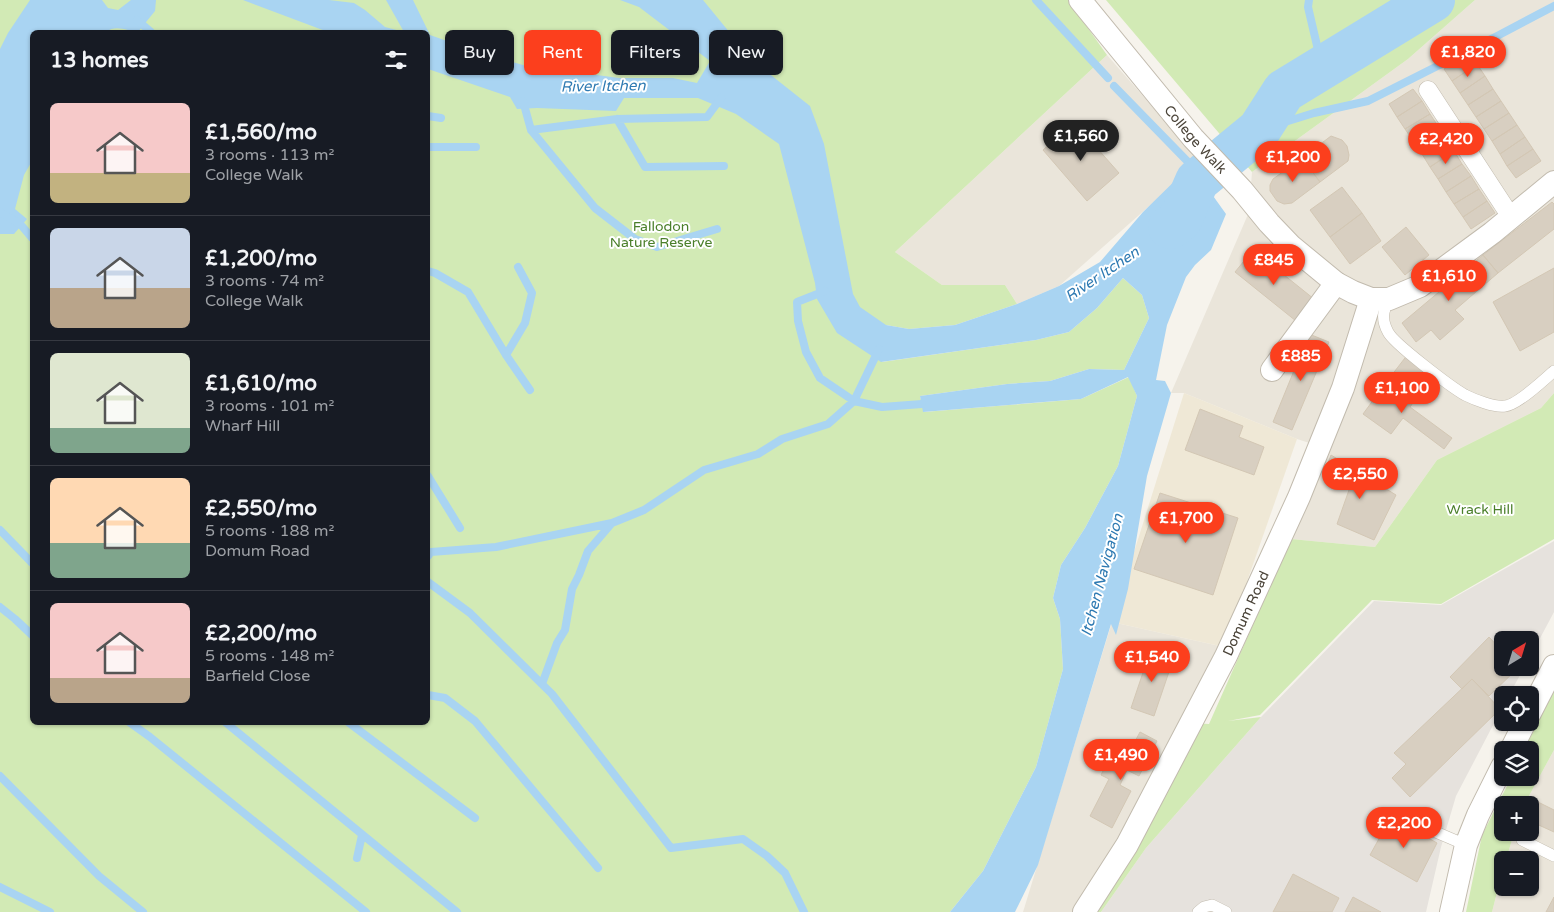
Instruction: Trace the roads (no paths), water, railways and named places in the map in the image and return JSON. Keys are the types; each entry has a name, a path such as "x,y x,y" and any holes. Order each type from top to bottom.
{"street":[{"name":"College Walk","path":"1080,0 1193,138 1291,246 1336,283 1353,292 1380,299"},
{"path":"1428,90 1511,217"},
{"path":"1380,299 1420,286 1554,182"},
{"path":"1272,370 1336,283"},
{"name":"Domum Road","path":"1084,912 1127,846 1226,656 1299,497 1380,299"},
{"path":"1539,695 1554,666"},
{"path":"1451,912 1466,845 1494,783"}],"lane":[{"path":"1380,299 1388,333 1437,375 1464,394 1483,403 1505,407 1528,394 1554,371"},
{"path":"1396,815 1466,845"},
{"path":"1524,841 1554,856"},
{"path":"1198,912 1204,907 1212,905 1226,912"}],"water":[{"path":"30,0 102,0 108,8 118,10 131,0 156,0 155,11 140,30 114,28 110,30 30,30 30,164 24,175 15,209 27,219 14,234 0,234 0,49 8,33"},
{"path":"243,0 329,0 354,3 385,27 396,30 323,30"},
{"path":"386,0 413,0 428,30 403,30"},
{"path":"620,0 703,0 728,30 709,30 709,60 699,53 699,30 669,30 639,7"},
{"path":"430,35 445,40 445,75 430,70"},
{"name":"Itchen Navigation","path":"514,62 524,65 524,75 673,78 697,83 709,63 709,75 771,75 810,106 824,144 853,294 860,307 886,325 909,329 955,325 1017,304 1059,286 1100,262 1143,212 1191,165 1226,214 1211,250 1195,265 1186,277 1167,325 1156,380 1165,381 1171,393 1147,476 1128,589 1116,635 1111,624 1038,865 1015,912 950,912 983,871 1036,767 1063,669 1060,619 1053,598 1061,565 1085,528 1118,466 1137,396 1128,377 1081,399 923,412 920,396 1007,384 1050,381 1089,369 1124,370 1149,318 1142,295 1123,278 1097,308 1069,332 1036,340 881,362 837,333 817,299 815,283 779,144 736,114 698,98 624,98 616,111 517,109 510,97 446,75 514,75"}],"waterway":[{"path":"1036,0 1108,78"},
{"path":"1309,0 1308,7 1322,67"},
{"name":"River Itchen","path":"1170,227 1180,220 1197,181 1259,130 1284,91 1433,0"},
{"path":"1259,130 1314,113 1368,101 1554,6"},
{"path":"137,20 149,30"},
{"path":"1114,86 1191,165 1194,172"},
{"path":"531,130 617,119 707,117 721,98"},
{"path":"523,101 531,130 595,208 635,239 657,247 717,229"},
{"path":"430,116 441,118"},
{"path":"617,119 645,167 724,166"},
{"path":"430,147 476,147"},
{"path":"0,212 21,225 30,236"},
{"path":"506,355 525,323 532,293 518,267"},
{"path":"430,272 468,292 506,355 530,390"},
{"path":"825,291 797,302 798,321 806,352 820,378 854,401 882,407 922,404"},
{"path":"542,684 557,643 565,630 572,589 588,551 612,523 644,510 704,470 758,454 782,439 828,424 854,401 879,349"},
{"path":"430,479 460,528"},
{"path":"430,553 496,547 612,523"},
{"path":"0,530 30,561"},
{"path":"430,583 470,613 552,694 671,848 743,839 767,856 785,873 804,912"},
{"path":"0,607 30,633"},
{"path":"430,695 445,698 475,721 598,868"},
{"path":"133,725 366,912"},
{"path":"229,725 457,912"},
{"path":"352,725 475,818"},
{"path":"0,776 99,876 143,912"},
{"path":"357,858 362,835"},
{"path":"0,887 50,912"}],"park label":[{"name":"Fallodon Nature Reserve","path":"661,234"},
{"name":"Wrack Hill","path":"1480,509"}]}
